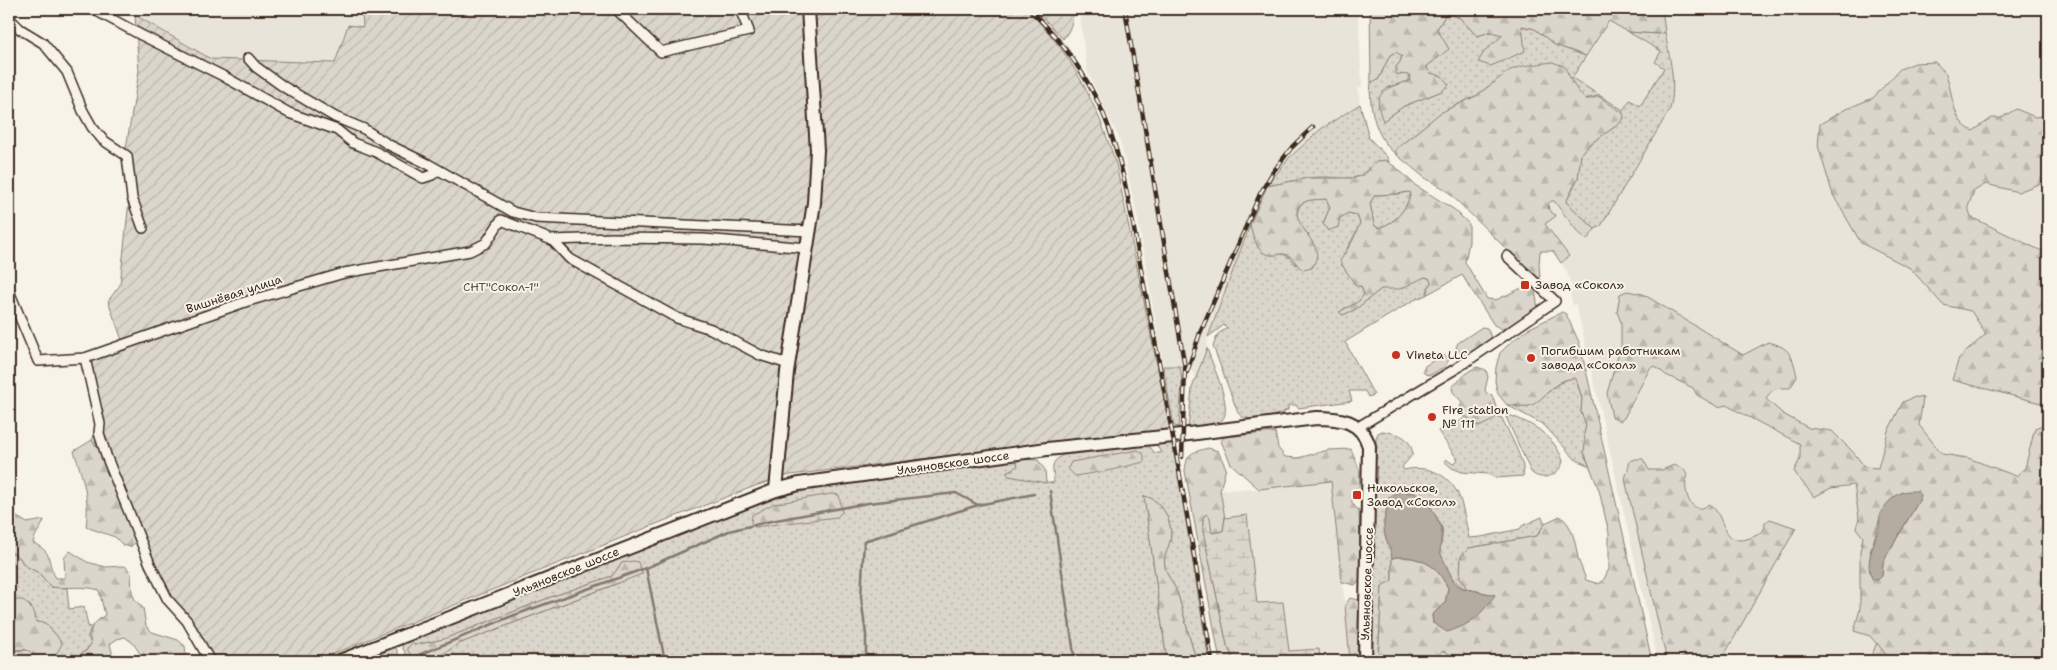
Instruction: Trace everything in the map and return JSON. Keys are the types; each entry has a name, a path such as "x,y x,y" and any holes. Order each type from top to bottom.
{"main road":[{"path":"776,490 788,364 814,203 816,150 808,9"},
{"name":"Ульяновское шоссе","path":"340,661 776,490 800,484 1047,450 1316,418 1341,419 1358,427 1367,439 1370,453 1365,661"}],"street":[{"path":"93,9 223,76 289,113 337,130 353,143 376,152 422,178 432,175 438,170"},
{"path":"616,9 661,52 748,31 740,9"},
{"path":"9,18 20,29 43,43 67,72 83,111 92,127 103,140 127,156 132,198 143,228"},
{"path":"248,58 260,70 284,87 335,117 364,129 513,212 536,218 810,231"},
{"name":"Вишнёвая улица","path":"9,291 38,361 85,358 244,302 344,273 470,251 486,244 501,220 552,240"},
{"path":"552,240 613,238 704,240 807,248"},
{"path":"552,240 570,259 677,318 711,329 760,355 788,364"},
{"path":"1358,427 1457,368 1555,301 1507,256"},
{"path":"85,358 100,424 102,442 150,564 168,600 187,621 210,661"}],"shaded area":[{"path":"124,9 362,9 363,28 348,25 335,63 211,59"},
{"path":"1079,9 1358,9 1362,88 1358,87 1360,104 1321,129 1289,158 1267,186 1208,337 1207,348 1197,376 1180,366 1163,366 1137,215 1125,162 1119,138 1087,71"},
{"path":"1426,9 2048,9 2048,661 1721,661 1795,528 1765,529 1749,539 1743,541 1736,539 1725,531 1715,507 1698,508 1688,500 1685,487 1687,475 1674,465 1662,470 1649,470 1643,459 1627,467 1625,479 1667,661 1658,661 1576,304 1573,305 1570,294 1573,292 1567,272 1561,263 1569,256 1545,224"},
{"path":"1331,481 1350,661 1320,661 1318,649 1289,651 1283,602 1257,604 1247,515 1225,518 1220,490 1259,489"},
{"path":"1908,491 1918,491 1921,495 1920,499 1883,563 1882,576 1878,580 1873,580 1870,574 1869,560 1879,527 1881,512 1892,498"},
{"path":"1400,492 1415,493 1430,505 1442,528 1440,552 1454,582 1462,588 1495,595 1480,614 1463,626 1447,632 1433,623 1432,615 1445,603 1448,588 1436,570 1425,562 1414,558 1392,558 1385,533 1384,520 1390,497"}],"green space":[{"name":"СНТ\"Сокол-1\"","path":"362,9 1026,9 1057,43 1070,61 1091,100 1109,142 1116,164 1170,429 790,475 758,485 666,520 315,661 204,661 179,616 166,602 145,567 105,458 92,440 100,422 84,355 122,340 108,301 120,285 131,182 126,148 139,71 135,15 211,59 335,63 348,25 363,27"},
{"path":"1035,9 1073,9 1071,25 1063,39"},
{"path":"1370,9 1662,9 1665,32 1659,34 1628,32 1609,21 1586,56 1555,45 1535,29 1522,26 1525,51 1491,66 1478,62 1484,52 1503,35 1490,32 1477,36 1459,17 1446,14 1437,29 1449,49 1426,67 1430,73 1442,76 1449,85 1442,91 1404,106 1383,121 1378,104 1379,98 1387,89 1409,81 1410,75 1396,74 1396,67 1402,56 1396,52 1390,55 1378,80 1371,82"},
{"path":"1446,14 1459,17 1477,36 1490,32 1504,35 1484,52 1522,38 1521,26 1535,29 1555,45 1586,56 1572,78 1623,110 1630,100 1640,106 1664,68 1655,62 1661,51 1628,32 1659,34 1665,32 1673,80 1670,109 1601,226 1595,229 1566,202 1578,178 1581,154 1590,144 1619,124 1624,118 1623,114 1598,96 1585,99 1574,87 1570,77 1489,86 1476,96 1452,107 1429,122 1395,150 1398,156 1384,141 1372,112 1371,82 1378,80 1390,55 1396,51 1402,55 1396,67 1410,74 1409,81 1388,87 1383,121 1404,106 1442,91 1426,67 1448,49 1437,29"},
{"path":"1552,62 1564,66 1575,87 1585,99 1592,99 1598,96 1623,113 1624,118 1619,124 1590,144 1581,154 1578,178 1566,202 1595,229 1587,240 1577,231 1554,201 1551,201 1548,204 1549,210 1556,216 1545,224 1569,256 1561,263 1553,251 1540,251 1540,278 1537,279 1445,189 1425,178 1398,156 1395,150 1440,113 1476,96 1510,70"},
{"path":"1935,62 1946,74 1960,121 1973,131 1992,118 2001,118 2016,109 2035,117 2048,115 2048,189 2039,184 2018,192 1986,184 1974,191 1968,207 1971,217 2048,254 2048,405 1952,380 1959,358 1986,334 1971,311 1943,305 1910,268 1861,243 1833,195 1818,146 1820,124 1846,109 1873,98 1900,69 1915,63"},
{"path":"1360,104 1369,138 1388,158 1389,162 1380,161 1360,175 1352,178 1318,177 1267,186 1289,158 1321,129"},
{"path":"1385,160 1397,168 1415,185 1455,210 1469,224 1469,242 1465,262 1487,299 1496,300 1526,286 1535,290 1538,309 1511,326 1502,329 1494,325 1462,275 1426,295 1431,282 1429,278 1425,277 1400,289 1381,289 1356,309 1343,315 1339,312 1359,301 1364,294 1361,286 1356,286 1340,261 1353,240 1360,223 1357,215 1348,213 1340,218 1338,227 1328,231 1323,224 1330,207 1326,199 1307,201 1300,205 1297,211 1301,224 1317,252 1312,268 1303,270 1288,255 1269,255 1257,246 1250,225 1267,186 1308,178 1354,178 1363,175 1376,162","holes":["1411,193 1403,210 1395,219 1378,228 1374,225 1370,203 1375,195"]},
{"path":"1411,193 1406,205 1395,219 1378,228 1374,225 1370,203 1375,195"},
{"path":"1326,199 1330,207 1323,224 1348,213 1357,215 1360,223 1341,265 1349,271 1354,282 1364,289 1364,293 1358,302 1343,309 1342,315 1356,309 1381,289 1412,282 1424,277 1429,278 1431,282 1426,295 1414,300 1345,342 1374,395 1368,397 1365,391 1349,391 1352,401 1298,408 1296,405 1288,405 1288,410 1284,411 1284,413 1260,419 1248,419 1238,413 1213,346 1218,334 1227,328 1224,325 1208,337 1250,225 1258,247 1273,255 1280,254 1286,256 1296,265 1309,235 1297,222 1297,213 1300,205 1308,200"},
{"path":"1627,291 1643,294 1743,355 1768,342 1786,350 1792,358 1797,377 1790,388 1776,389 1766,399 1783,414 1809,428 1832,431 1865,467 1878,468 1888,431 1903,402 1915,397 1923,398 1919,425 1942,454 1968,458 2016,476 2025,468 2035,428 2045,424 2048,425 2048,661 1891,661 1870,636 1854,631 1860,609 1860,552 1863,537 1856,528 1859,518 1854,485 1831,488 1814,497 1794,471 1800,459 1800,444 1726,405 1718,407 1697,395 1693,388 1666,375 1655,366 1650,368 1624,418 1620,421 1612,417 1607,393 1621,346 1621,322 1617,312 1620,294","holes":["1903,492 1920,499 1883,563 1882,576 1870,552 1883,510 1894,498"]},
{"path":"1562,312 1566,314 1579,342 1652,661 1450,661 1454,656 1443,651 1430,661 1378,661 1382,586 1392,580 1392,558 1408,557 1420,560 1434,568 1442,577 1448,588 1445,603 1432,615 1433,624 1495,595 1467,589 1460,577 1461,556 1469,548 1537,536 1545,523 1560,516 1571,529 1586,580 1599,584 1604,579 1609,569 1609,533 1599,490 1584,452 1586,425 1581,412 1582,398 1576,379 1564,380 1558,383 1534,404 1524,406 1507,405 1498,394 1495,381 1500,353 1528,329"},
{"path":"1482,327 1487,328 1491,337 1490,341 1468,357 1463,357 1456,347 1458,343"},
{"path":"1207,348 1224,396 1225,414 1222,420 1215,425 1188,429 1192,388"},
{"path":"1442,355 1449,359 1445,367 1430,375 1425,374 1423,371 1425,366"},
{"path":"1163,366 1180,366 1182,382 1179,427 1174,426"},
{"path":"1477,367 1486,370 1488,377 1485,390 1487,394 1492,395 1498,413 1493,420 1481,426 1461,415 1459,411 1462,402 1453,392 1452,387 1469,371"},
{"path":"1576,378 1582,399 1581,412 1586,425 1585,457 1591,467 1575,459 1544,425 1507,405 1521,407 1530,405 1565,380"},
{"path":"1509,415 1526,422 1542,432 1554,444 1563,461 1554,474 1540,477 1531,472 1506,417"},
{"path":"1467,416 1476,425 1481,426 1496,417 1502,418 1522,464 1523,476 1496,478 1488,474 1462,472 1452,468 1444,461 1446,459 1453,464 1458,460 1438,431 1447,424 1453,426"},
{"path":"1382,431 1402,436 1409,443 1413,454 1402,467 1404,470 1427,469 1441,475 1452,485 1461,502 1469,538 1520,529 1522,526 1542,517 1545,523 1537,536 1469,548 1461,557 1460,577 1467,589 1462,587 1453,578 1442,560 1440,549 1442,529 1436,516 1427,505 1417,496 1407,492 1389,498 1384,521 1385,535 1391,548 1392,580 1382,586 1378,661 1372,661 1376,438 1378,433"},
{"path":"1275,432 1278,448 1285,457 1298,458 1328,450 1351,449 1360,471 1359,487 1352,493 1352,503 1359,511 1361,578 1355,585 1342,582 1331,481 1259,489 1231,464 1221,441 1224,437"},
{"path":"92,440 105,458 137,541 130,547 123,545 115,537 86,527 86,498 83,480 74,451"},
{"path":"1170,442 1178,472 1209,661 1197,661 1178,595 1166,571 1165,557 1171,534 1168,520 1156,502 1144,496 1167,661 425,661 438,657 458,644 619,583 622,563 612,576 551,597 444,639 415,645 415,661 410,661 402,647 404,642 782,494 827,485 952,471 1016,459 1018,466 1009,476 1054,483 1054,464 1063,455 1148,445 1155,453 1161,453 1156,443"},
{"path":"1208,448 1218,451 1226,468 1220,490 1225,518 1223,531 1212,533 1206,514 1203,519 1203,531 1227,645 1234,661 1220,661 1185,471 1187,460 1191,454"},
{"path":"1138,450 1144,455 1144,462 1075,476 1068,469 1071,462"},
{"path":"1016,459 1038,460 1045,470 1046,483 1009,476 1006,472 1018,466"},
{"path":"1643,459 1649,470 1662,470 1674,465 1684,469 1687,475 1686,488 1689,501 1697,508 1703,508 1709,504 1715,509 1730,536 1736,540 1745,540 1759,534 1765,527 1765,523 1770,519 1796,528 1721,661 1667,661 1625,479 1630,461"},
{"path":"831,494 839,495 842,512 837,517 754,527 751,523 752,515 773,504"},
{"path":"1144,496 1150,498 1161,507 1168,520 1171,534 1165,556 1165,567 1178,595 1197,661 1167,661"},
{"path":"9,514 27,523 44,520 33,543 47,554 56,578 65,578 64,558 70,551 87,562 106,567 125,566 131,573 132,592 135,600 143,608 146,626 152,632 178,640 185,646 186,655 169,659 143,658 133,643 125,637 117,639 110,644 114,661 71,661 86,651 91,644 90,634 92,627 105,615 99,590 51,587 39,573 24,565 20,558 13,553 9,553"},
{"path":"1206,514 1210,518 1212,533 1223,531 1225,518 1247,515 1257,603 1283,602 1289,651 1319,649 1320,661 1234,661 1227,645 1203,531 1203,518"},
{"path":"13,552 24,565 39,573 51,587 67,588 69,609 84,607 88,626 91,627 88,636 91,644 83,653 69,660 52,661 54,659 57,636 45,623 36,622 35,614 30,605 14,600 9,596 9,553"},
{"path":"638,562 642,574 458,644 432,659 415,661 407,649 412,643 415,645 444,639 551,597 612,576 622,563"},
{"path":"9,596 14,600 26,602 32,610 36,622 45,623 57,636 62,644 52,661 41,661 31,652 23,649 9,653"},
{"path":"1350,598 1359,600 1357,661 1350,661 1345,605"},
{"path":"1877,643 1891,661 1869,661"},
{"path":"390,647 396,648 403,661 355,661"},
{"path":"27,650 36,653 41,661 9,661 9,653 11,651"}],"waterway":[{"path":"1050,491 1075,661"},
{"path":"421,654 512,616 646,568 729,531 771,521 868,503 956,493 978,505"},
{"path":"866,661 866,635 861,597 864,541 978,505 1034,494"},
{"path":"646,568 665,661"}],"railway":[{"path":"1029,9 1062,44 1089,84 1103,113 1118,155 1128,198 1162,379 1212,661"},
{"path":"1125,9 1185,368 1182,457"},
{"path":"1187,372 1200,333 1260,194 1273,172 1292,147 1313,127"}],"place":[{"name":"Завод «Сокол»","path":"1525,285"},
{"name":"Vineta LLC","path":"1396,355"},
{"name":"Погибшим работникам завода «Сокол»","path":"1531,358"},
{"name":"Fire station № 111","path":"1432,417"},
{"name":"Никольское, Завод «Сокол»","path":"1357,495"}]}
